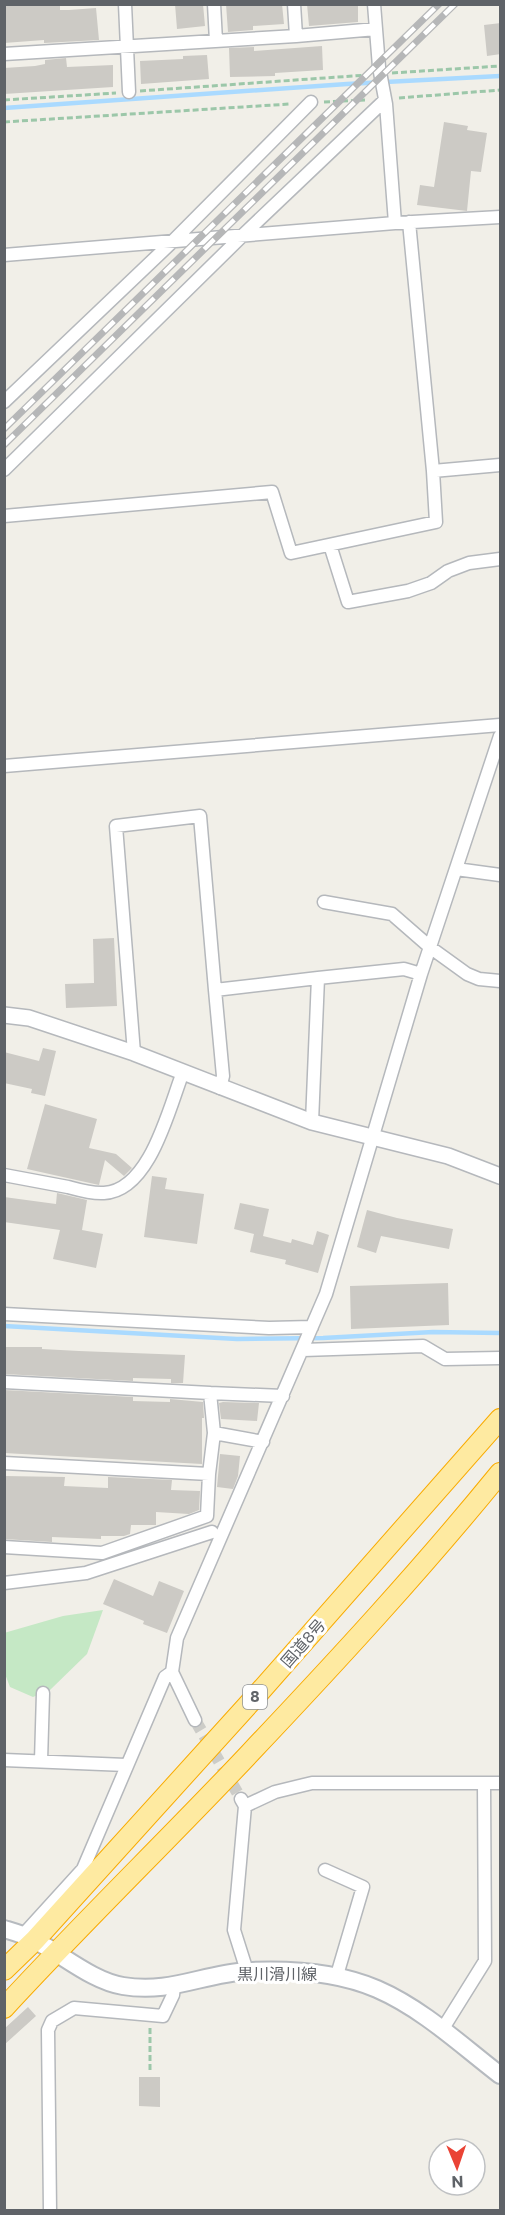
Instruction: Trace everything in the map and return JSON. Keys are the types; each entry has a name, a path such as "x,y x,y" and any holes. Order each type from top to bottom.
{"highway":[{"name":"国道8号","path":"4,1970 15,1934 264,1687 501,1419"},
{"name":"8","path":"4,2008 258,1745 454,1530 501,1473"}],"main road":[{"name":"黒川滑川線","path":"15,1934 120,1986 152,1990 247,1971 291,1971 337,1976 377,1989 415,2010 501,2074"}],"street":[{"path":"125,4 129,92"},
{"path":"214,4 216,41"},
{"path":"294,4 296,36"},
{"path":"374,4 395,223"},
{"path":"4,54 376,29"},
{"path":"4,470 242,236 385,100"},
{"path":"4,402 173,241 311,102"},
{"path":"4,255 395,223 501,217"},
{"path":"4,516 272,492 291,553 436,522 409,222"},
{"path":"433,471 501,465"},
{"path":"330,545 348,602 408,591 431,583 448,571 470,562 501,559"},
{"path":"4,766 501,725"},
{"path":"195,1720 172,1672 177,1638 326,1294 422,974 501,736"},
{"path":"134,1053 116,826 200,816 223,1076 220,1088"},
{"path":"456,869 501,874"},
{"path":"324,902 392,914 431,948 467,974 479,979 501,981"},
{"path":"215,990 404,969 422,974"},
{"path":"312,1122 318,978"},
{"path":"4,1014 29,1018 134,1053 312,1122 448,1156 501,1176"},
{"path":"4,1174 86,1191 104,1193 119,1190 149,1161 183,1072"},
{"path":"4,1314 269,1328 312,1327"},
{"path":"303,1350 423,1346 446,1359 501,1358"},
{"path":"4,1382 283,1396"},
{"path":"4,1547 102,1553 207,1516 214,1433 210,1393"},
{"path":"214,1433 262,1442"},
{"path":"4,1463 209,1474"},
{"path":"4,1583 86,1573 212,1532"},
{"path":"15,1934 83,1869 165,1677 172,1672"},
{"path":"41,1761 43,1693"},
{"path":"4,1760 126,1765"},
{"path":"247,1971 234,1930 243,1803 312,1783 501,1783"},
{"path":"442,2031 485,1960 484,1784"},
{"path":"325,1870 363,1887 337,1976"},
{"path":"50,2211 48,2030 52,2021 74,2008 163,2016 173,1995 174,1986"}],"path":[{"path":"4,100 501,66"},
{"path":"4,122 311,102 385,100 501,90"},
{"path":"150,2014 150,2071"}],"green space":[{"path":"103,1610 87,1654 50,1690 33,1697 10,1687 5,1674 4,1633 63,1616"}],"building":[{"path":"4,4 60,4 60,10 96,8 99,40 4,43"},
{"path":"175,4 203,4 205,26 177,29"},
{"path":"226,4 282,4 284,24 253,26 253,30 228,32"},
{"path":"307,4 358,4 358,22 309,26"},
{"path":"501,23 501,54 487,56 484,25"},
{"path":"322,46 323,70 275,73 275,76 230,77 229,48 254,47 254,51"},
{"path":"207,55 209,79 141,84 140,61 183,59 183,56"},
{"path":"66,58 67,67 113,65 113,87 4,94 4,68 35,66 45,64 45,60"},
{"path":"444,122 468,126 467,130 487,133 481,172 471,171 467,211 417,205 420,185 434,187"},
{"path":"114,938 117,1006 66,1008 65,984 94,983 93,939"},
{"path":"43,1048 56,1051 45,1096 31,1093 32,1089 4,1083 4,1052 39,1061"},
{"path":"45,1104 97,1119 89,1148 116,1154 132,1168 124,1176 105,1160 99,1185 27,1169"},
{"path":"152,1176 167,1178 165,1189 204,1194 197,1244 144,1237"},
{"path":"57,1193 87,1200 82,1230 103,1234 96,1268 53,1259 60,1230 4,1222 4,1197 56,1204"},
{"path":"240,1203 269,1209 263,1236 291,1243 292,1239 313,1245 317,1231 329,1235 318,1273 285,1264 286,1260 250,1252 254,1234 234,1229"},
{"path":"367,1210 453,1229 449,1249 381,1236 376,1253 357,1247"},
{"path":"448,1283 449,1325 351,1329 350,1286"},
{"path":"4,1347 185,1355 183,1383 171,1383 171,1379 133,1378 133,1381 4,1374"},
{"path":"4,1390 133,1397 133,1401 170,1402 170,1399 203,1402 202,1464 4,1453"},
{"path":"219,1403 259,1403 257,1421 221,1419"},
{"path":"220,1454 240,1456 238,1476 233,1489 217,1487"},
{"path":"4,1476 65,1477 64,1486 108,1488 108,1477 172,1480 171,1490 200,1491 199,1510 189,1514 156,1512 156,1525 131,1525 130,1534 124,1536 101,1536 101,1539 52,1537 52,1542 4,1539"},
{"path":"114,1579 153,1596 159,1581 184,1591 167,1633 103,1604"},
{"path":"28,2007 36,2016 4,2045 4,2029"},
{"path":"139,2077 160,2077 160,2107 139,2106"}],"waterway":[{"path":"4,108 347,84 500,76"},
{"path":"4,1326 237,1339 323,1338 433,1332 500,1333"}],"tunnel":[{"path":"195,1720 241,1799"}],"railway":[{"path":"4,429 439,4"},
{"path":"4,445 455,4"}]}
